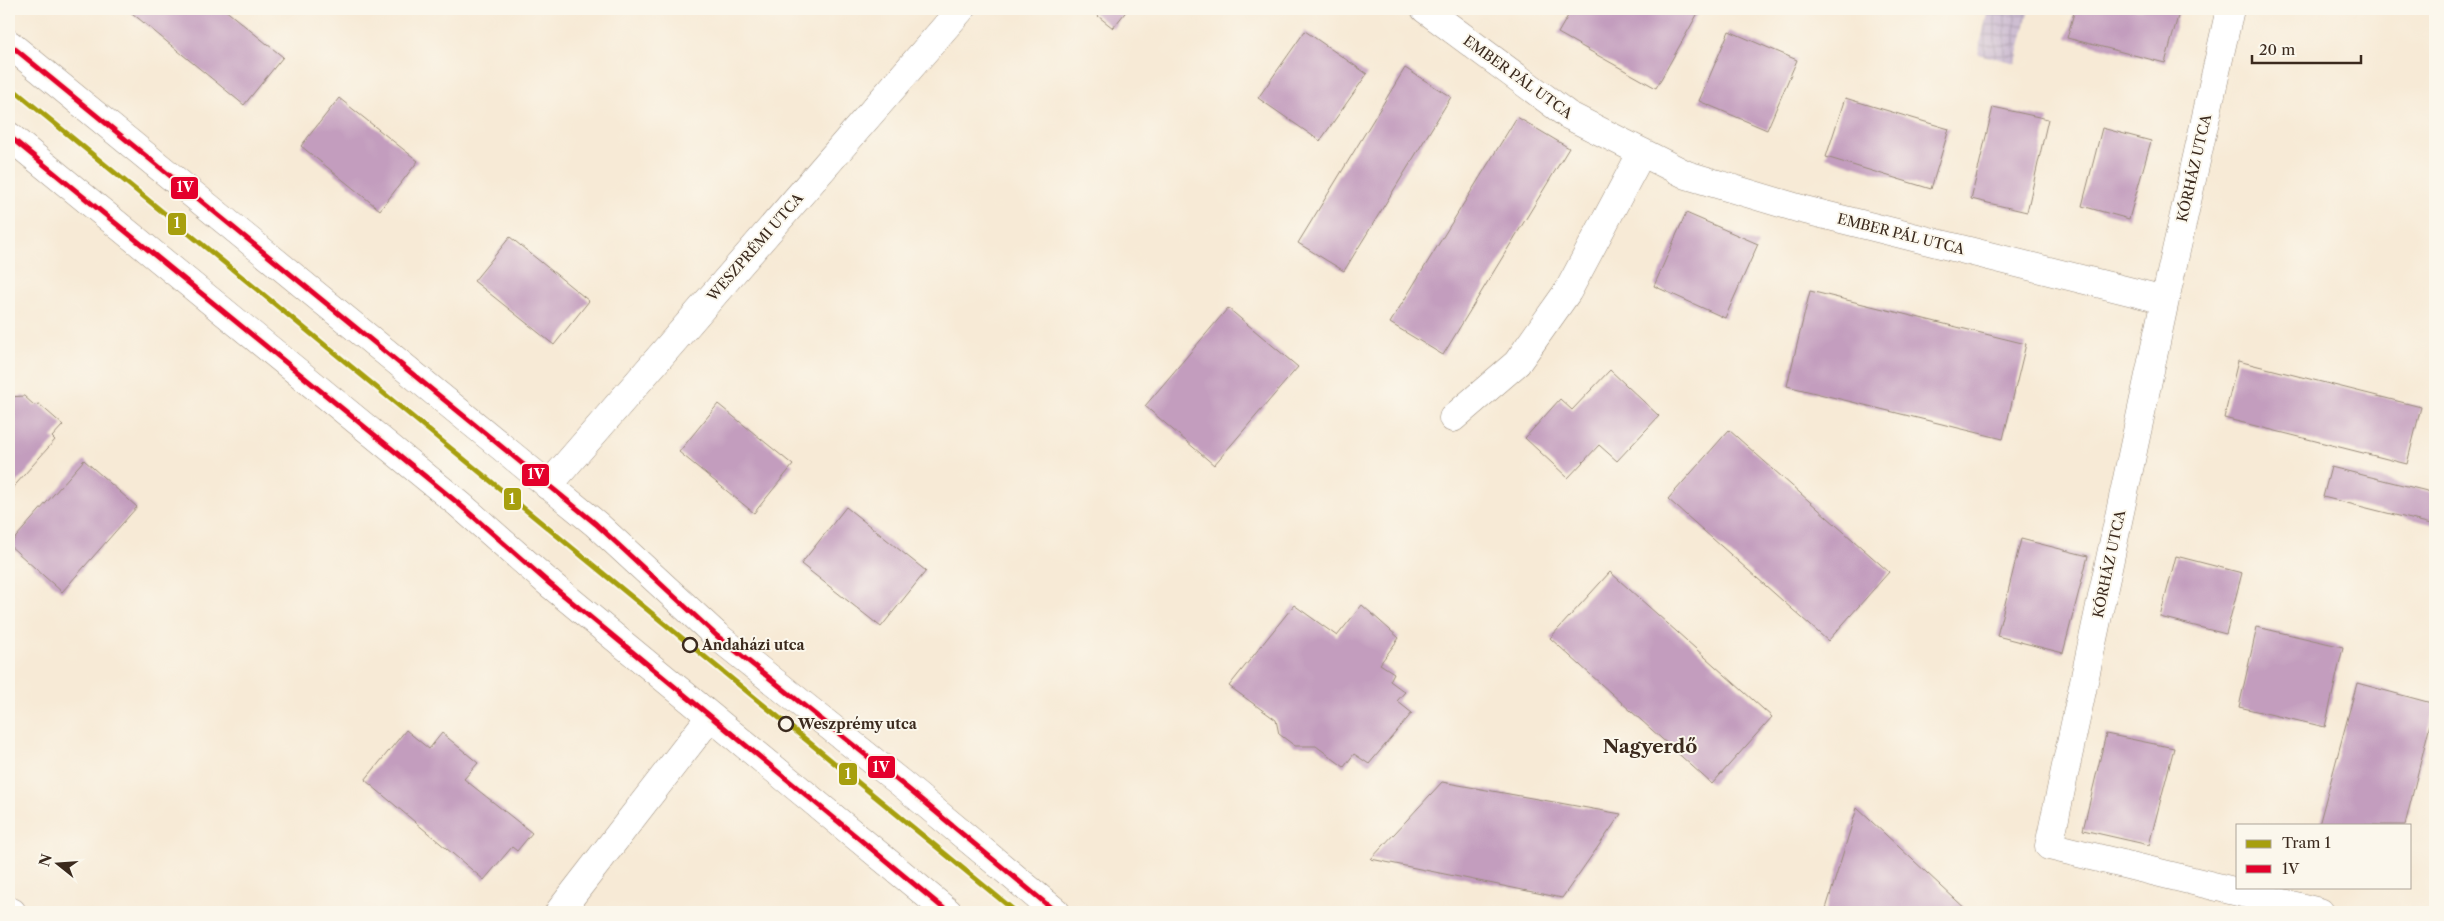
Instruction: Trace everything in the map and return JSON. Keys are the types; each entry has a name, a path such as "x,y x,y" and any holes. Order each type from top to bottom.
{"street":[{"name":"WESZPRÉMI UTCA","path":"548,486 961,9"},
{"name":"EMBER PÁL UTCA","path":"1425,9 1568,115 1687,174 1801,209 2165,300"},
{"name":"KÓRHÁZ UTCA","path":"2230,9 2165,300 2049,846 2320,912"},
{"path":"9,44 596,524 717,636 907,788 1056,912"},
{"path":"9,136 459,504 550,584 948,912"},
{"path":"1454,418 1517,363 1568,291 1642,152"},
{"path":"559,912 710,716"}],"shaded area":[{"path":"1988,9 2029,9 2016,63 1978,54"}],"building":[{"path":"127,9 224,9 283,57 244,105"},
{"path":"1089,9 1128,9 1113,28"},
{"path":"1572,9 1690,9 1698,13 1656,88 1558,33"},
{"path":"2075,9 2180,9 2165,63 2067,38"},
{"path":"1305,31 1367,74 1320,141 1258,98"},
{"path":"1729,31 1797,60 1767,130 1699,101"},
{"path":"1405,68 1451,97 1344,271 1298,243"},
{"path":"339,98 418,161 380,210 301,146"},
{"path":"1845,98 1949,129 1931,189 1826,157"},
{"path":"1993,107 2048,119 2027,212 1971,199"},
{"path":"1517,117 1569,148 1443,355 1390,323"},
{"path":"2102,128 2151,141 2129,219 2082,206"},
{"path":"1686,213 1758,244 1725,318 1654,286"},
{"path":"510,237 589,301 554,345 474,281"},
{"path":"1810,291 2026,344 2003,439 1787,386"},
{"path":"1228,308 1298,367 1214,465 1145,406"},
{"path":"2238,361 2421,407 2407,464 2224,418"},
{"path":"1610,370 1659,416 1617,461 1599,445 1568,478 1525,438 1560,399 1572,410"},
{"path":"24,396 34,405 39,404 63,425 52,437 55,440 9,492 9,397"},
{"path":"718,404 793,465 754,513 679,452"},
{"path":"1729,430 1889,572 1828,641 1668,499"},
{"path":"84,460 137,507 62,592 9,545"},
{"path":"2331,467 2435,493 2435,525 2323,497"},
{"path":"846,507 926,571 881,627 801,564"},
{"path":"2021,539 2088,556 2063,653 1997,636"},
{"path":"2176,556 2242,573 2226,634 2160,617"},
{"path":"1610,572 1772,717 1712,784 1550,638"},
{"path":"1294,605 1337,636 1362,605 1399,638 1380,664 1394,673 1390,681 1405,692 1397,701 1412,713 1369,764 1354,754 1344,767 1316,746 1295,746 1279,734 1276,720 1229,686"},
{"path":"2257,627 2343,647 2325,727 2239,707"},
{"path":"2357,683 2435,704 2405,824 2319,824"},
{"path":"406,730 429,749 442,733 478,763 464,779 532,833 517,851 512,847 484,880 365,780"},
{"path":"2106,734 2174,748 2149,845 2083,830"},
{"path":"1442,782 1621,814 1562,898 1371,859"},
{"path":"1857,808 1969,912 1825,912"}],"tram line":[{"name":"1","path":"9,86 1016,912"}],"transit line":[{"name":"1V","path":"9,44 596,524 717,636 907,788 1056,912"},
{"name":"1V","path":"9,136 459,504 550,584 948,912"}],"place":[{"name":"Andaházi utca","path":"690,645"},
{"name":"Weszprémy utca","path":"786,724"}],"district":[{"name":"Nagyerdő","path":"1650,746"}]}
